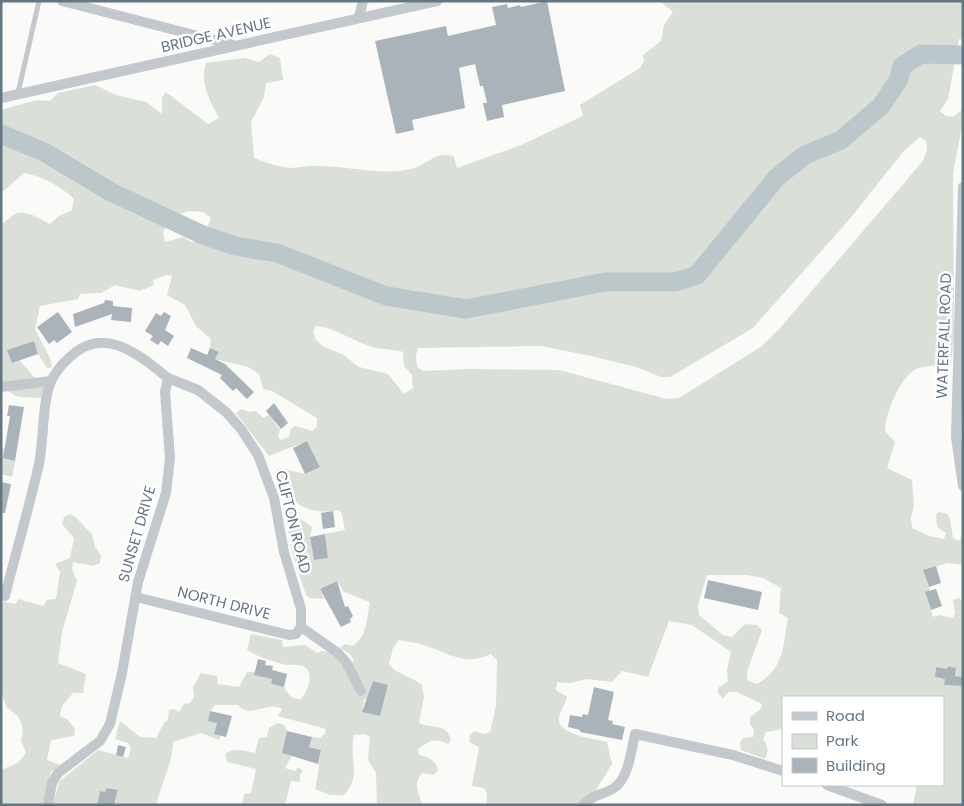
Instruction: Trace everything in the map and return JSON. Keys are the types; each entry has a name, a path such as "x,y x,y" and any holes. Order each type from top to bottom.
{"street":[{"path":"62,1 236,46"},
{"path":"359,17 363,1"},
{"name":"BRIDGE AVENUE","path":"1,98 438,1"},
{"name":"WATERFALL ROAD","path":"963,187 956,437 963,486"},
{"path":"5,596 39,465 51,381 64,362 83,346 104,342 117,344 143,358 168,378"},
{"name":"SUNSET DRIVE","path":"48,805 52,783 58,773 100,741 110,724 148,547 166,493 170,458 165,392 168,378"},
{"name":"CLIFTON ROAD","path":"168,378 198,390 225,412 241,429 258,455 274,498 284,552 301,609 301,627"},
{"path":"1,387 51,381"},
{"name":"NORTH DRIVE","path":"136,597 289,635 296,634 301,627"},
{"path":"301,627 338,653 346,662 361,691"},
{"path":"583,805 598,793 614,788 625,775 635,734 733,755 782,771"},
{"path":"830,786 882,805"}],"lane":[{"path":"18,94 40,1"}],"green space":[{"path":"659,1 963,1 963,39 959,39 948,99 940,111 946,116 953,117 963,109 961,134 953,175 954,335 951,364 933,365 916,369 910,373 894,397 885,431 895,442 887,468 912,480 914,505 911,518 912,528 929,536 944,539 946,533 937,527 936,515 938,512 947,514 950,519 953,538 959,541 963,533 963,565 948,563 923,570 930,591 925,593 933,617 939,615 953,618 955,612 953,600 959,598 963,601 963,677 955,676 956,668 948,666 947,669 936,667 935,677 941,679 942,675 946,676 945,685 963,686 963,805 913,805 917,786 944,786 944,696 782,696 782,729 766,732 763,739 767,748 765,759 741,750 740,742 743,738 753,737 754,730 750,724 750,717 761,709 762,704 737,692 729,692 723,698 718,694 718,688 728,681 727,670 731,652 692,625 669,621 648,677 622,671 612,682 586,679 571,683 557,682 556,690 567,697 559,717 561,725 571,733 607,742 612,764 596,790 575,805 486,805 487,794 484,788 472,786 479,747 469,742 470,735 474,731 485,734 490,732 496,706 497,660 491,654 481,658 464,659 420,644 399,640 393,648 389,664 396,671 422,685 424,697 419,723 438,727 446,731 451,741 448,744 436,740 418,749 419,755 431,760 438,770 434,775 422,773 417,782 422,805 377,805 376,773 368,760 370,737 365,734 354,735 354,773 350,787 344,795 330,795 315,789 321,750 309,747 312,737 320,738 325,734 326,729 278,716 282,709 276,707 248,711 238,705 215,705 210,711 208,721 217,723 214,734 221,735 219,740 201,733 173,742 169,766 156,805 114,805 118,791 106,788 105,792 100,791 97,805 53,805 59,782 98,750 128,758 131,749 128,743 115,739 120,721 140,737 156,738 164,723 168,720 169,710 174,709 179,712 184,704 190,703 194,697 193,687 201,673 217,676 218,684 239,687 247,672 255,672 254,675 272,679 271,684 284,687 293,697 301,699 309,685 308,670 298,665 271,661 247,650 251,634 282,640 283,647 305,645 317,653 329,652 344,666 354,661 350,654 340,648 345,644 352,646 361,638 366,627 370,602 344,592 337,581 320,589 324,599 310,598 306,595 293,556 283,507 312,527 310,537 314,560 328,558 325,534 345,530 342,514 339,510 317,511 299,504 287,495 288,488 279,481 275,474 277,469 305,474 320,467 307,441 269,456 236,413 242,409 249,412 256,411 263,418 269,415 280,430 278,436 280,440 289,437 291,429 295,426 313,431 317,426 317,418 272,391 263,389 259,374 248,367 215,359 219,352 210,348 211,339 196,326 185,305 167,295 172,276 166,275 153,280 154,285 140,291 115,285 101,293 80,294 78,299 40,306 35,329 51,360 52,367 47,368 38,354 34,341 8,350 12,362 19,360 44,388 41,398 14,395 1,382 1,223 15,214 24,213 33,215 50,224 59,216 72,210 74,199 64,190 51,183 24,173 1,193 1,110 37,100 50,101 58,93 95,85 116,95 146,102 162,114 162,97 166,92 208,124 219,118 205,85 204,71 206,63 245,58 259,62 270,54 280,58 283,80 266,83 264,97 251,122 254,158 282,167 292,168 330,166 377,171 400,171 417,167 438,156 448,155 454,157 457,168 521,145 583,116 580,105 640,68 644,61 643,55 661,41 664,25 673,12","holes":["920,137 926,141 927,151 922,162 781,327 762,346 679,398 667,399 559,370 469,369 423,371 417,367 416,356 418,348 541,346 636,367 661,377 670,377 753,328 848,221 903,152","189,211 203,212 211,218 203,240 191,242 183,237 165,242 163,232 176,215","316,326 324,327 368,346 403,352 404,366 412,375 413,388 404,394 388,374 359,367 342,354 324,347 316,340 313,332","707,575 747,575 763,578 781,588 779,613 788,618 781,656 773,671 757,684 747,680 747,672 762,630 757,625 745,624 732,637 723,635 699,615 698,605","388,685 380,716 362,712 364,700"]},
{"path":"1,448 5,449 3,458 15,461 12,477 1,474"},
{"path":"70,514 92,534 95,547 101,555 100,563 93,566 73,562 72,569 77,581 62,632 58,663 86,674 83,693 73,693 62,706 60,716 68,720 75,729 74,736 51,740 47,760 60,765 51,772 43,805 1,805 1,770 18,763 26,753 21,741 21,721 16,714 7,708 1,693 1,601 16,604 18,599 44,606 46,600 56,599 60,572 55,564 70,558 74,538 62,524 64,517"},
{"path":"278,723 284,725 287,731 282,753 292,756 285,768 295,771 298,767 303,771 300,774 300,782 291,781 285,805 242,805 244,794 251,793 256,769 227,762 225,754 236,750 255,753 259,738 267,737 269,728"}],"building":[{"path":"547,1 565,91 502,105 504,117 487,121 483,103 487,103 483,86 480,86 475,64 459,68 465,108 412,120 414,130 396,134 375,41 446,26 448,36 496,25 492,7 507,4 508,8 520,5 521,7"},
{"path":"105,300 113,301 113,306 132,308 131,322 111,320 112,314 75,327 73,314 104,303"},
{"path":"58,312 72,332 57,343 54,340 49,344 37,327"},
{"path":"164,312 171,316 165,330 174,336 168,346 161,341 158,345 150,340 153,336 145,331 156,313 161,316"},
{"path":"34,341 38,354 12,363 7,350"},
{"path":"191,348 207,355 210,348 219,352 215,359 225,364 254,392 247,399 236,388 233,391 220,378 222,375 187,358"},
{"path":"274,403 288,423 281,429 266,411"},
{"path":"9,405 24,407 15,461 3,458 10,416 7,416"},
{"path":"307,441 320,467 305,474 293,448"},
{"path":"1,482 11,484 5,513 1,513"},
{"path":"333,511 335,527 323,529 321,513"},
{"path":"325,534 328,558 314,560 310,537"},
{"path":"936,566 941,583 929,587 923,570"},
{"path":"708,580 762,592 758,610 704,598"},
{"path":"337,581 345,607 348,606 353,616 350,619 351,622 341,627 320,589"},
{"path":"936,589 942,606 931,610 925,592"},
{"path":"258,659 266,661 265,665 273,666 272,670 287,674 284,687 271,684 272,679 254,675"},
{"path":"948,666 956,668 955,676 963,677 963,686 944,685 945,679 935,677 936,667 947,669"},
{"path":"373,681 388,685 380,716 362,712"},
{"path":"594,687 614,692 608,720 613,721 612,724 625,727 622,740 580,732 580,730 568,727 570,715 582,717 583,714 588,715"},
{"path":"210,711 232,716 226,737 214,734 217,723 208,721"},
{"path":"287,731 312,737 309,747 321,750 318,764 282,753"},
{"path":"118,745 126,747 123,757 116,755"},
{"path":"106,788 118,790 114,805 97,805 100,791 105,792"}],"waterway":[{"path":"1,134 44,152 111,192 203,235 235,246 277,253 386,296 466,309 605,282 675,282 697,275 777,177 805,155 841,140 881,106 899,79 902,66 921,54 963,55"}]}
